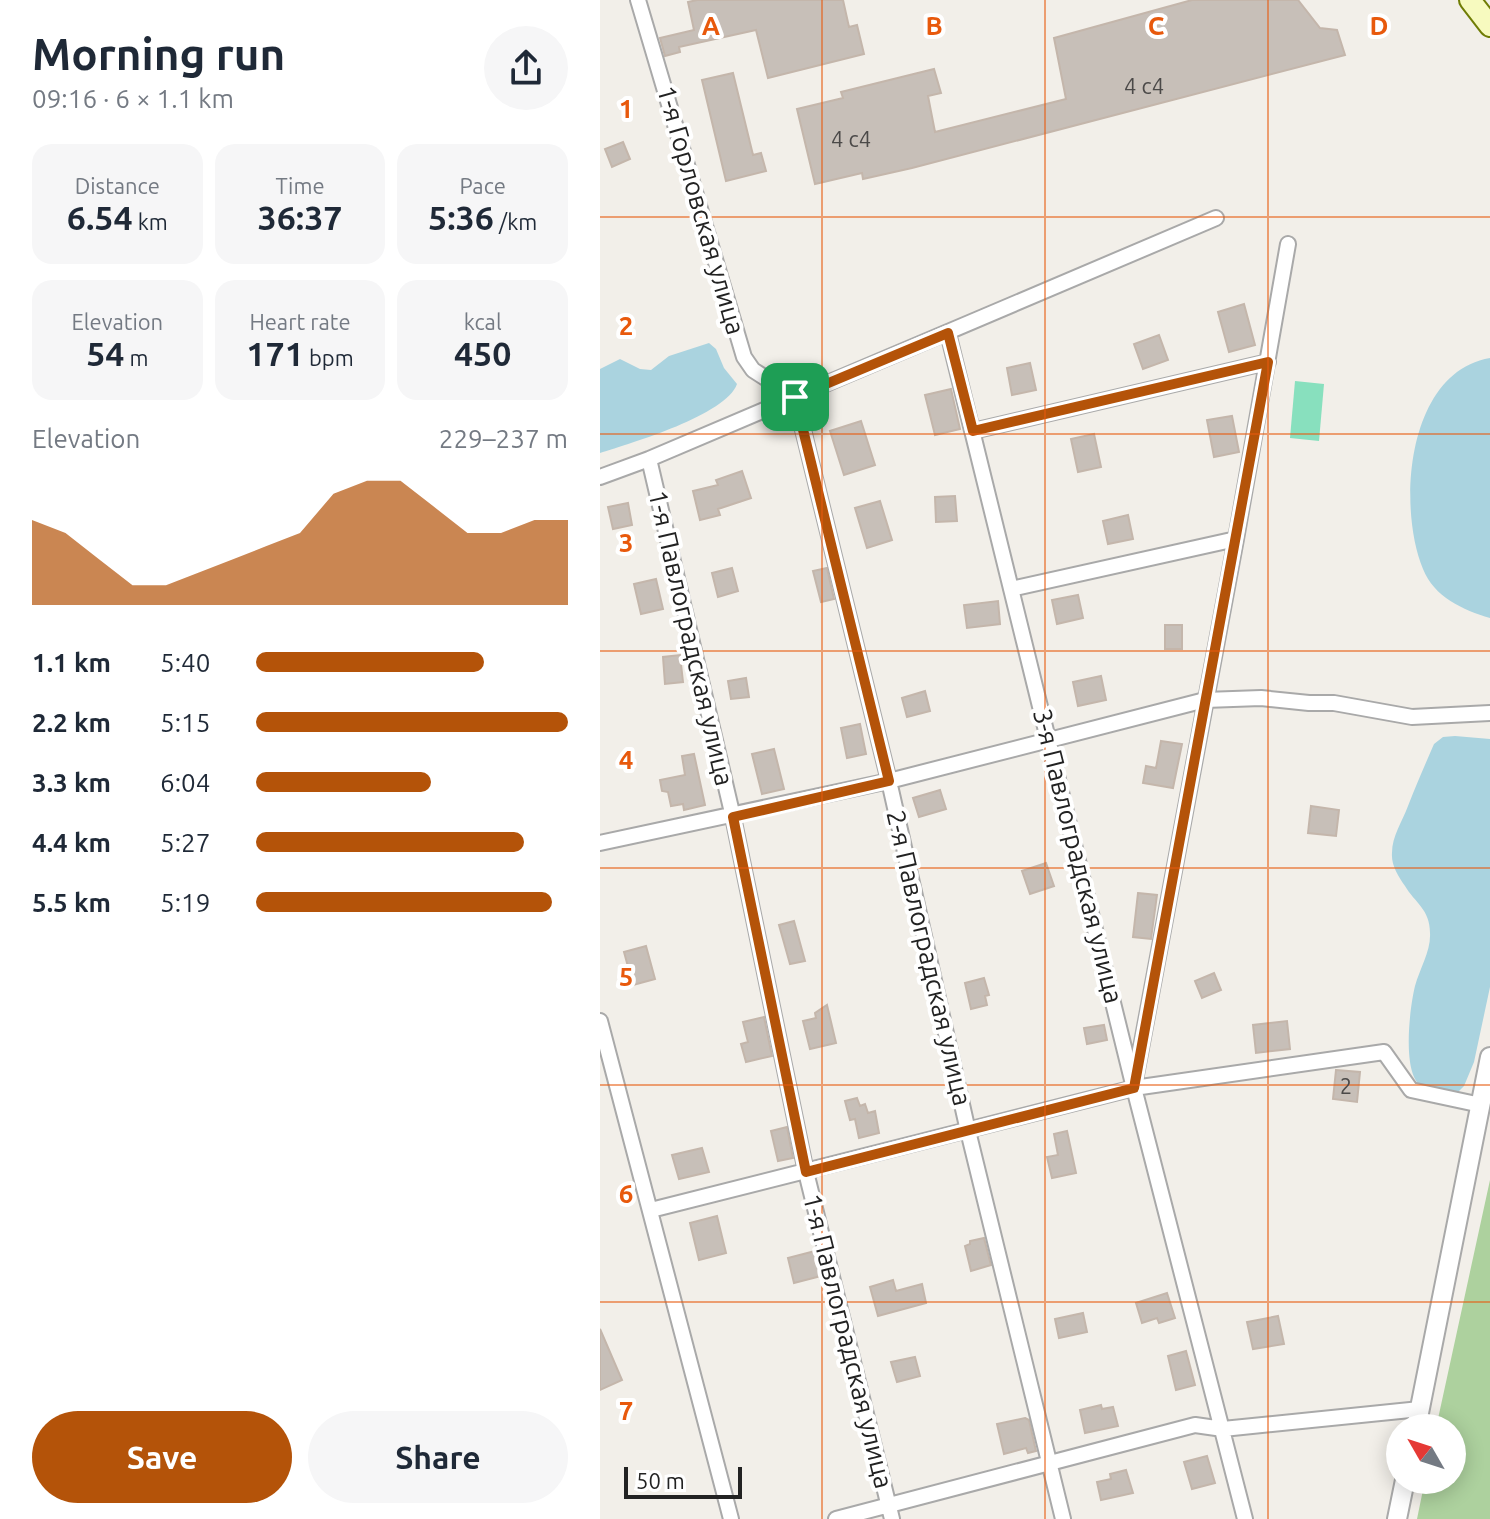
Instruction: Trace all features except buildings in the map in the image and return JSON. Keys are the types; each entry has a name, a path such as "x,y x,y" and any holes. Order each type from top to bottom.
{"main road":[{"path":"1470,0 1490,26"}],"street":[{"name":"1-я Горловская улица","path":"638,0 744,357 753,370 795,397"},
{"path":"600,477 1216,218"},
{"path":"1134,1088 1288,244"},
{"name":"3-я Павлоградская улица","path":"948,333 1134,1088 1245,1519"},
{"path":"973,431 1268,362"},
{"name":"2-я Павлоградская улица","path":"795,397 1063,1519"},
{"name":"1-я Павлоградская улица","path":"649,459 733,817 806,1172 892,1519"},
{"path":"1011,589 1236,539"},
{"path":"600,843 733,817 889,781 1205,700 1261,698 1334,703 1412,717 1490,713"},
{"path":"600,1021 731,1519"},
{"path":"651,1210 1134,1088 1384,1052 1411,1090 1481,1105"},
{"path":"1419,1414 1490,1057"},
{"path":"836,1519 1195,1425 1223,1429 1420,1409"},
{"path":"1397,1519 1402,1494"}],"green space":[{"path":"1295,381 1324,384 1319,441 1290,438"},
{"path":"1490,1180 1490,1519 1417,1519 1422,1494 1466,1494 1466,1414 1439,1414"}],"water":[{"path":"709,343 737,384 729,395 697,417 600,453 600,369 620,359 640,369 651,370 669,356"},
{"path":"1490,358 1490,618 1450,601 1428,579 1415,542 1411,478 1425,414 1441,388 1462,369"},
{"path":"1443,737 1490,739 1490,987 1474,1062 1464,1086 1458,1092 1445,1092 1422,1087 1411,1069 1411,1008 1429,946 1429,925 1425,912 1398,874 1392,847 1434,744"}],"route":[{"path":"948,333 973,431 1268,362 1134,1088 806,1172 733,817 889,781 795,397 948,333"}]}
